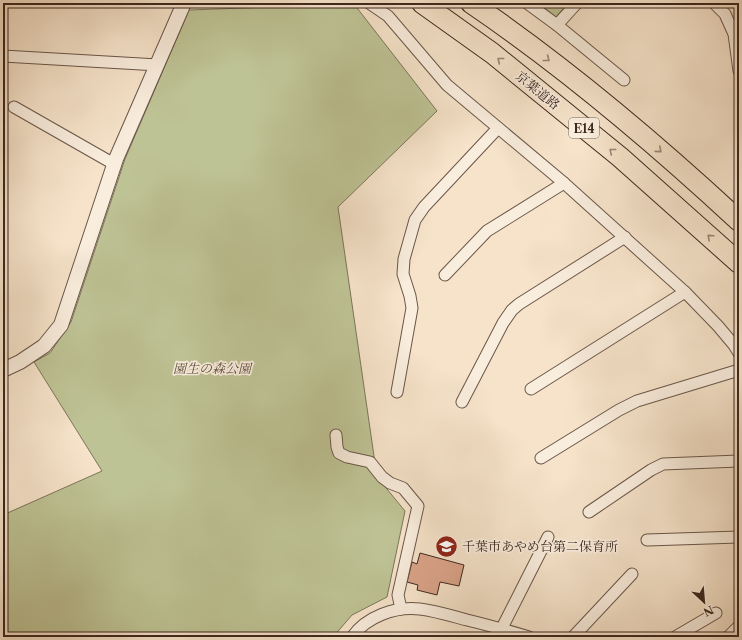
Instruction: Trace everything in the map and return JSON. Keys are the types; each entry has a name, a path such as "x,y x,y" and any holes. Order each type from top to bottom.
{"highway":[{"name":"京葉道路","path":"422,3 492,54 620,157 739,263"},
{"name":"E14","path":"471,3 513,32 633,128 739,221"}],"street":[{"path":"3,370 20,362 44,346 61,325 114,164 184,3"},
{"path":"369,3 388,16 447,85 564,183 684,292 718,326 739,353"},
{"path":"527,3 557,25 624,80"},
{"path":"557,25 577,3"},
{"path":"714,3 726,14 734,34 739,71"},
{"path":"3,56 158,65"},
{"path":"14,107 114,164"},
{"path":"397,392 412,308 403,274 404,259 415,220 424,207 498,128"},
{"path":"445,274 487,231 564,183"},
{"path":"462,402 503,323 512,310 519,304 624,237"},
{"path":"531,389 684,292"},
{"path":"541,458 619,410 637,401 739,370"},
{"path":"336,435 339,453 347,458 370,462 386,480 403,488 418,506 398,595 401,609"},
{"path":"589,512 662,464 739,461"},
{"path":"502,628 548,537"},
{"path":"647,540 739,537"},
{"path":"573,637 632,574"},
{"path":"352,637 368,621 382,614 401,609 418,608 502,628 529,637"},
{"path":"675,637 716,613"},
{"path":"728,637 739,626"}],"green space":[{"path":"543,3 568,3 556,17 541,5"},
{"name":"園生の森公園","path":"354,4 437,111 338,207 377,477 405,511 387,597 352,615 333,637 3,637 3,515 102,471 34,362 50,353 71,322 125,159 189,10"}],"building":[{"path":"420,553 464,565 459,586 440,582 437,595 417,590 418,585 407,582 412,562 417,564"}],"place":[{"name":"千葉市あやめ台第二保育所","path":"447,546"}]}
